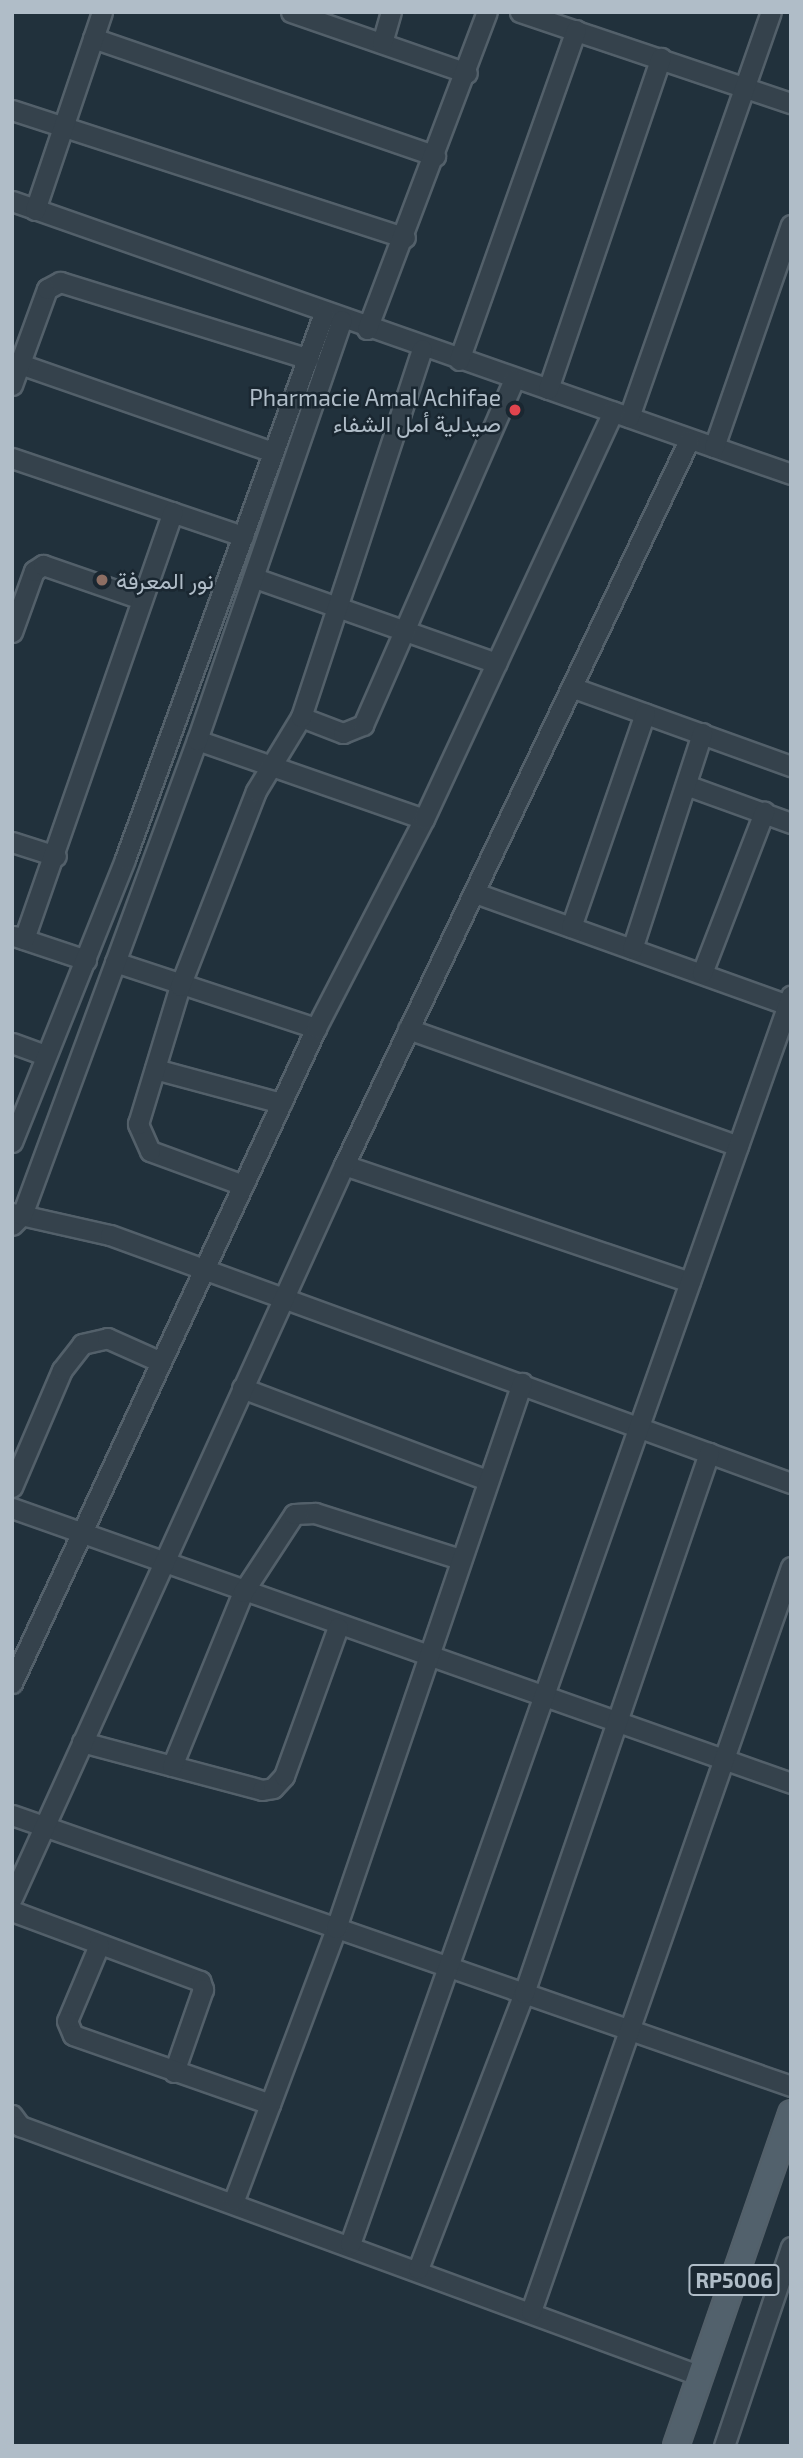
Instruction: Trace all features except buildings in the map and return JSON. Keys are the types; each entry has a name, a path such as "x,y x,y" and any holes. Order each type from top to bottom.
{"main road":[{"name":"RP5006","path":"676,2446 790,2120"}],"street":[{"path":"35,210 102,12"},
{"path":"382,43 391,12"},
{"path":"367,329 405,238 487,12"},
{"path":"520,12 791,103"},
{"path":"12,1683 316,1028 424,819 497,663 621,415 771,12"},
{"path":"295,13 467,73"},
{"path":"459,360 576,30"},
{"path":"93,38 435,156"},
{"path":"548,389 661,58"},
{"path":"12,110 62,124 405,238"},
{"path":"12,201 422,349 548,389 791,474"},
{"path":"714,447 791,225"},
{"path":"12,385 47,289 60,282 308,359"},
{"path":"13,1137 86,960 308,359 333,317"},
{"path":"333,317 255,578 115,962 15,1218 89,1228 285,1301 639,1425 791,1483"},
{"path":"243,1185 144,1143 138,1124 180,986 268,769 301,717 340,606 422,349"},
{"path":"20,364 273,452"},
{"path":"301,717 354,733 409,629 514,380"},
{"path":"12,1898 242,1388 285,1301 344,1165 408,1029 478,894 689,440"},
{"path":"12,458 243,536"},
{"path":"86,960 18,937 56,856 141,599 173,512"},
{"path":"12,632 34,571 43,565 141,599"},
{"path":"255,578 409,629 497,663"},
{"path":"574,688 791,766"},
{"path":"571,927 645,713"},
{"path":"632,949 702,733"},
{"path":"197,740 268,769 424,819"},
{"path":"686,785 791,823"},
{"path":"702,973 764,812"},
{"path":"12,842 56,856"},
{"path":"350,2244 542,1690 789,1001 478,894"},
{"path":"115,962 180,986 316,1028"},
{"path":"408,1029 738,1146"},
{"path":"12,1043 45,1055"},
{"path":"155,1069 281,1103"},
{"path":"344,1165 690,1282"},
{"path":"12,1487 62,1370 82,1344 107,1338 161,1362"},
{"path":"234,2200 336,1928 427,1650 522,1383"},
{"path":"242,1388 487,1480"},
{"path":"418,2269 524,1993 614,1719 709,1453"},
{"path":"12,1508 165,1561 338,1627 427,1650 542,1690 791,1783"},
{"path":"172,1766 243,1592 288,1518 305,1511 460,1559"},
{"path":"531,2311 791,1567"},
{"path":"82,1742 262,1790 279,1784 338,1627"},
{"path":"12,1815 791,2086"},
{"path":"12,1911 200,1981 203,1989 174,2072"},
{"path":"99,1945 69,2030 174,2072 270,2104"},
{"path":"15,2123 234,2200 701,2376"},
{"path":"724,2446 791,2247"}],"place":[{"name":"Pharmacie Amal Achifae صيدلية أمل الشفاء","path":"515,410"},
{"name":"نور المعرفة","path":"102,580"}]}
